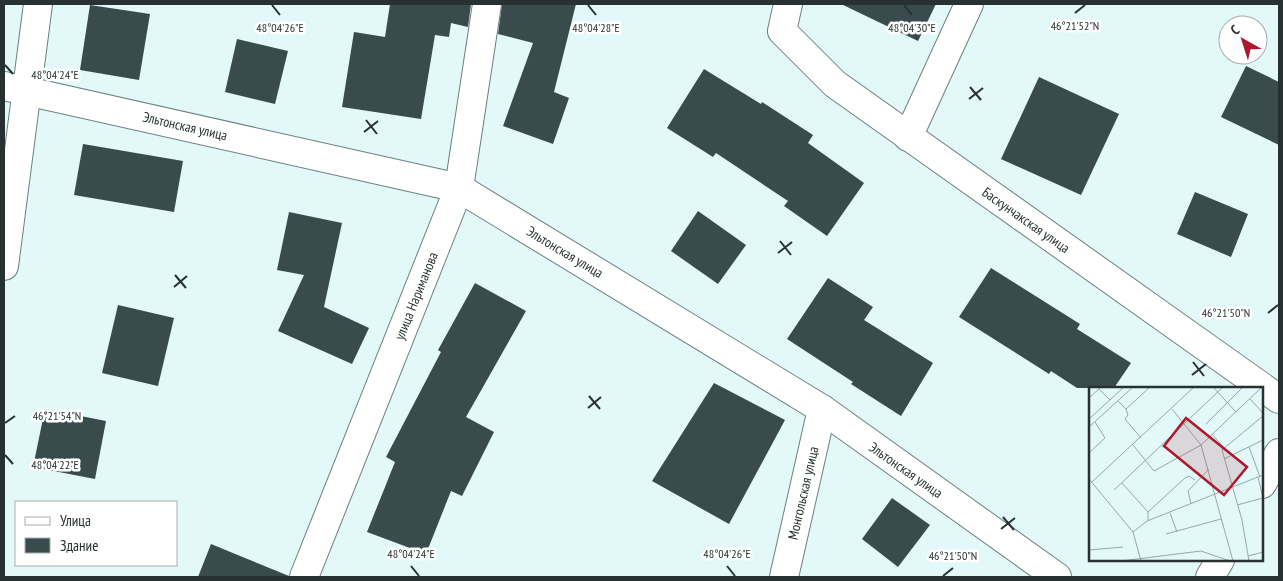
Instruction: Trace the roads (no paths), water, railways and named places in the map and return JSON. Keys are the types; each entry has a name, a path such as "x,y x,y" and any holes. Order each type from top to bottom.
{"street":[{"path":"4,266 15,88 38,4"},
{"name":"улица Нариманова","path":"304,577 459,188 487,4"},
{"name":"Баскунчакская улица","path":"788,4 782,31 835,84 1262,387"},
{"path":"908,137 969,4"},
{"name":"Эльтонская улица","path":"15,88 459,188 822,409 1058,577"},
{"name":"Баскунчакская улица","path":"1263,388 1279,399"},
{"name":"Монгольская улица","path":"784,577 822,409"},
{"path":"1263,482 1279,453"},
{"path":"1210,577 1219,561"}]}
